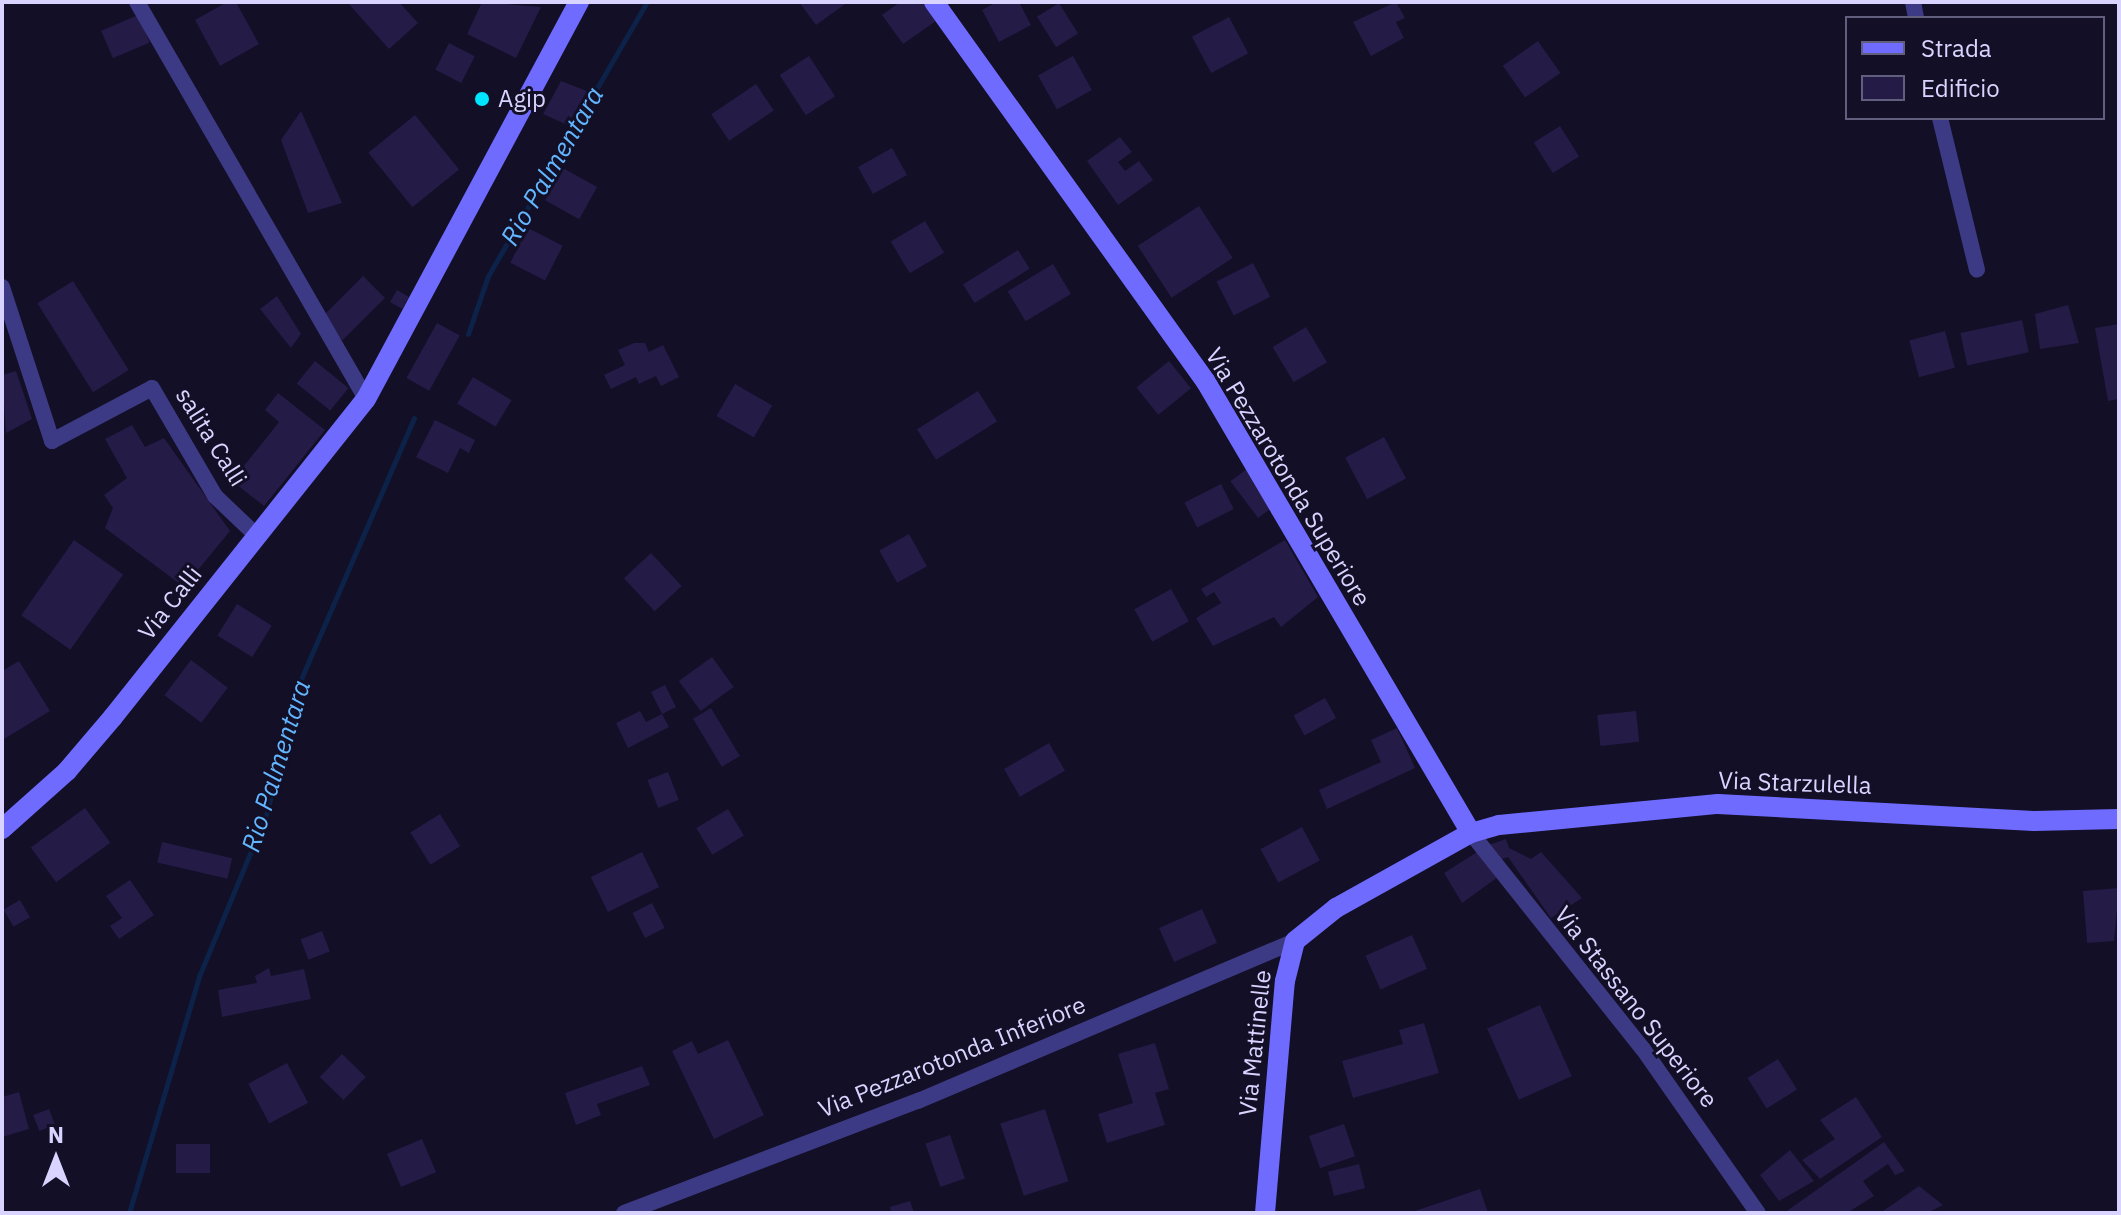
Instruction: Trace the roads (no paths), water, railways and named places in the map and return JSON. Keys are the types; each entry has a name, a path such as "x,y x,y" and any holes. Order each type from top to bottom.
{"street":[{"path":"137,2 366,399"},
{"name":"Via Calli","path":"2,829 85,749 366,399 579,2"},
{"name":"Via Pezzarotonda Superiore","path":"934,2 1206,382 1457,819 1471,833"},
{"path":"1940,120 1977,270"},
{"name":"salita Calli","path":"2,287 52,441 152,388 215,496 256,535"},
{"name":"Via Starzulella","path":"1471,833 1499,825 1718,804 2034,821 2119,819"},
{"name":"Via Mattinelle","path":"1265,1213 1285,981 1295,941 1336,908 1471,833"},
{"name":"Via Stassano Superiore","path":"1471,833 1643,1049 1758,1213"},
{"name":"Via Pezzarotonda Inferiore","path":"624,1213 932,1095 1295,941"}],"waterway":[{"name":"Rio Palmentara","path":"468,334 488,276 647,2"},
{"name":"Rio Palmentara","path":"129,1213 200,974 267,812 298,686 414,418"}],"place":[{"name":"Agip","path":"482,99"}]}
